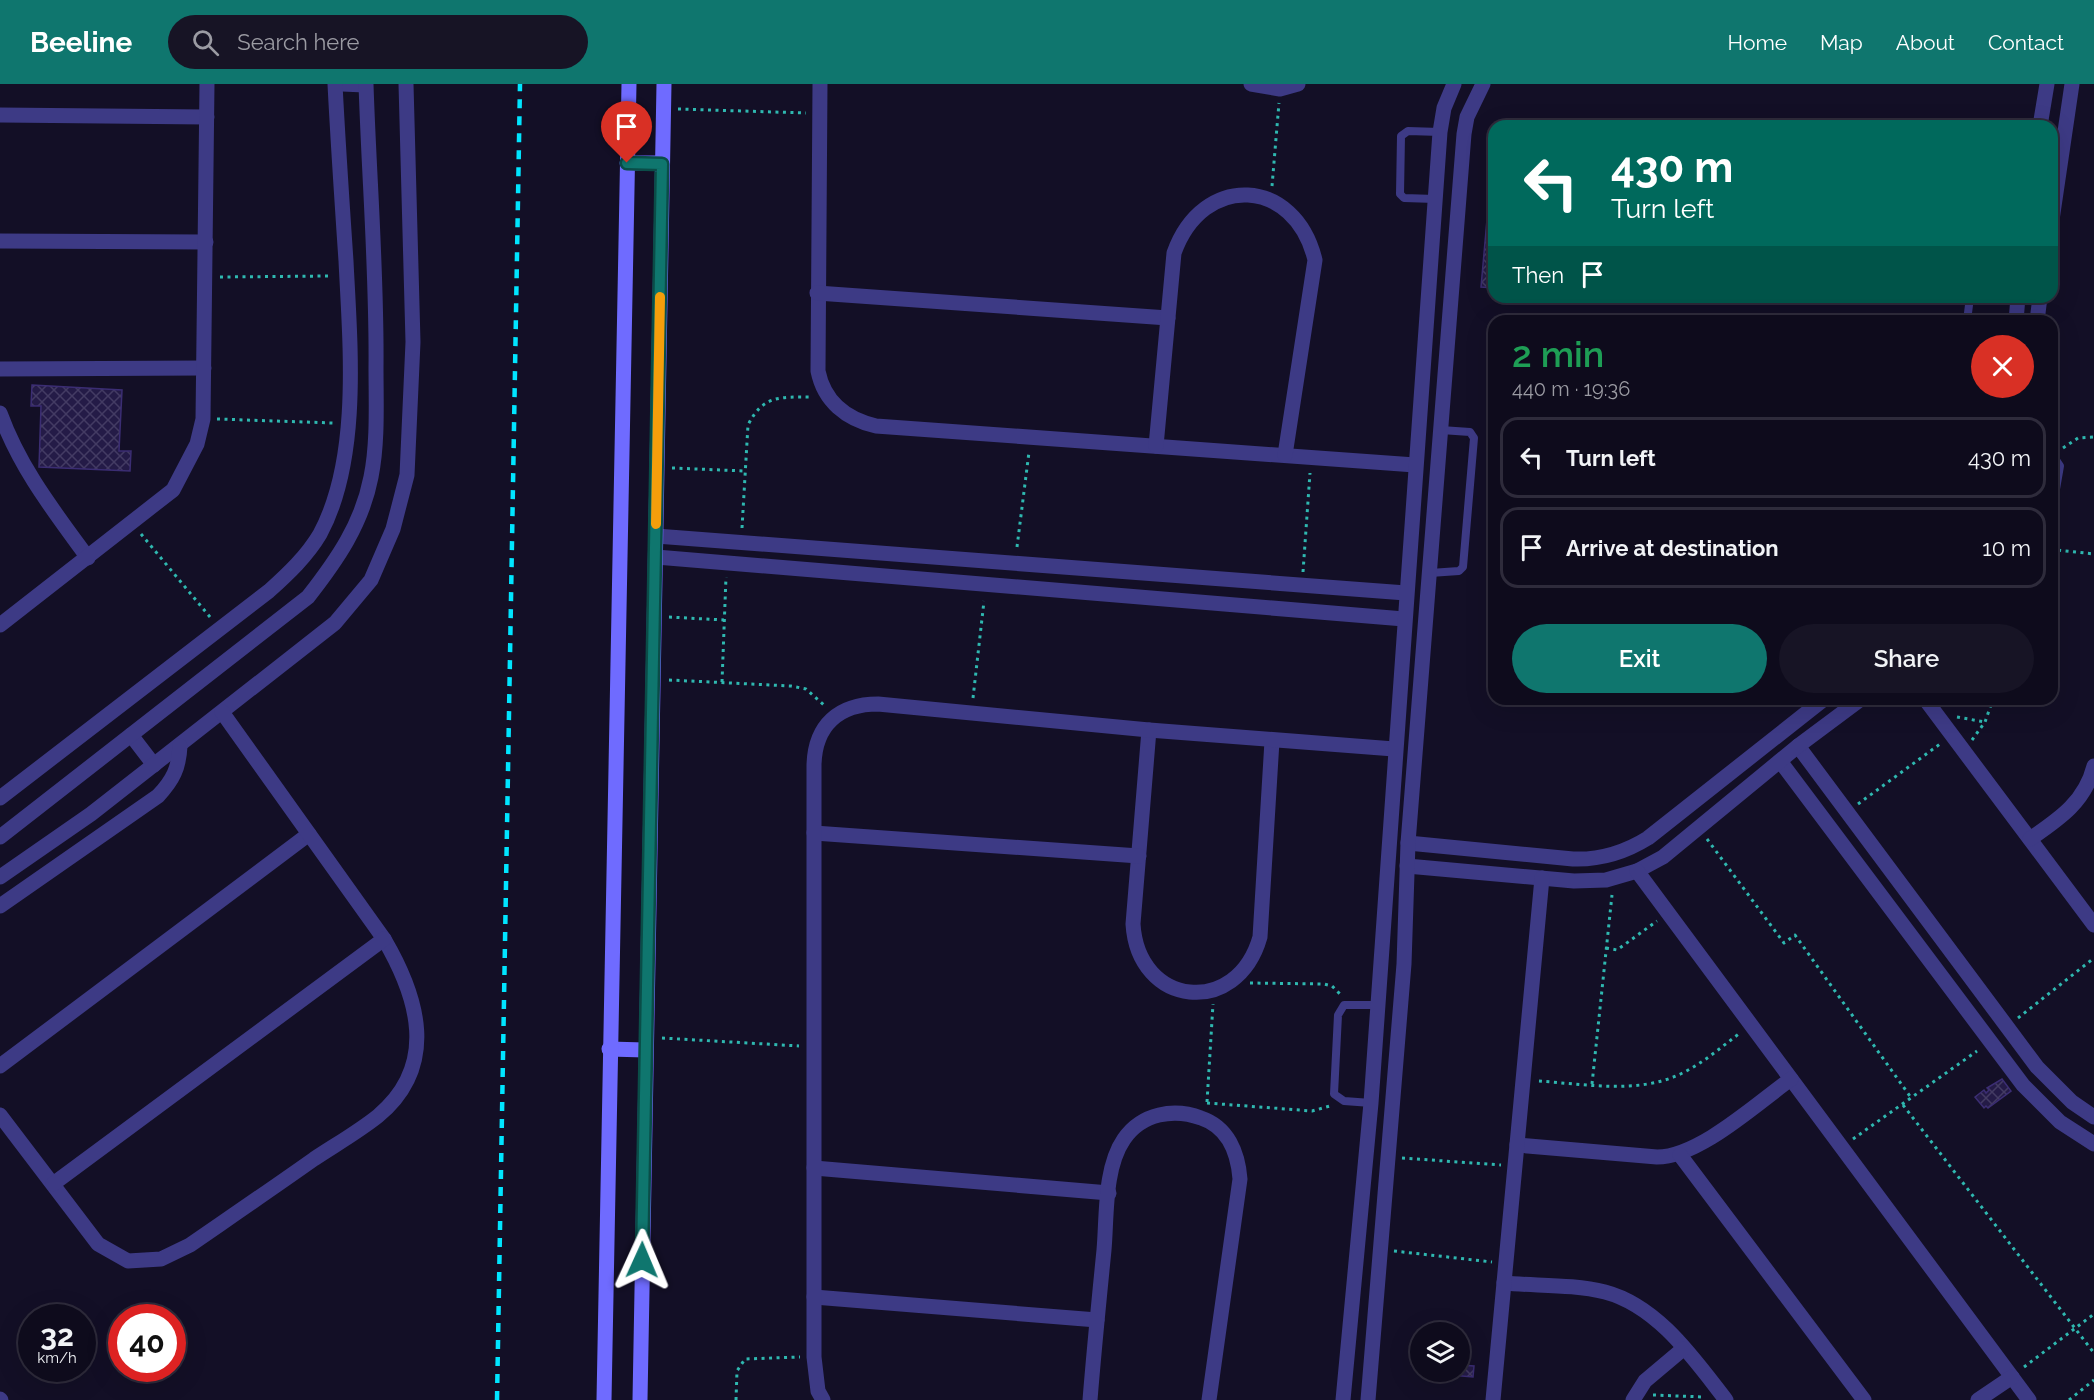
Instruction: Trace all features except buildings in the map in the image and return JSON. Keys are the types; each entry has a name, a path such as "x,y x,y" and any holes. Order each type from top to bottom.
{"street":[{"path":"0,625 172,490 187,468 197,444 203,419 207,84"},
{"path":"0,798 221,630 297,565 320,534 334,499 347,423 350,348 335,84"},
{"path":"0,837 308,597 339,558 358,519 371,477 376,424 374,275 366,84 342,84"},
{"path":"0,877 180,746 335,623 371,580 393,529 407,475 413,353 406,84"},
{"path":"604,1400 629,84"},
{"path":"640,1400 663,84"},
{"path":"820,84 818,371 828,397 849,417 876,426 1415,465"},
{"path":"1251,84 1280,89 1298,84"},
{"path":"1343,1400 1371,1102 1394,749 1440,132 1444,108 1454,84"},
{"path":"1368,1400 1404,963 1408,843 1461,170 1467,117 1483,84"},
{"path":"2041,120 2047,84"},
{"path":"2058,179 2072,84"},
{"path":"0,115 207,117"},
{"path":"627,163 662,164"},
{"path":"1437,171 1461,170"},
{"path":"1156,446 1174,253 1181,233 1194,216 1210,204 1230,196 1251,195 1271,200 1287,210 1301,224 1311,241 1315,260 1285,455"},
{"path":"0,241 206,242"},
{"path":"346,276 374,275"},
{"path":"817,293 1168,318"},
{"path":"0,369 204,368"},
{"path":"0,412 12,447 33,482 87,558"},
{"path":"347,423 376,424"},
{"path":"1411,521 1434,523"},
{"path":"656,536 1406,593"},
{"path":"721,541 723,563"},
{"path":"656,557 1404,619"},
{"path":"1335,612 1337,589"},
{"path":"221,630 238,651"},
{"path":"823,1400 818,1391 814,1357 814,748 820,732 830,719 844,709 861,704 972,711 1149,730 1394,749"},
{"path":"1408,843 1573,859 1604,857 1634,847 1816,705"},
{"path":"1407,866 1590,881 1614,878 1637,871 1663,857 1687,839 1798,746 1853,705"},
{"path":"1930,705 2094,925"},
{"path":"0,1115 98,1244 128,1261 161,1259 190,1245 379,1115 404,1085 417,1049 416,1010 400,967 384,939 222,712"},
{"path":"1149,730 1133,924 1134,941 1140,957 1150,972 1163,983 1179,990 1196,993 1214,990 1231,982 1250,963 1260,937 1272,741"},
{"path":"131,735 154,765"},
{"path":"0,906 158,796 171,782 179,765 180,746"},
{"path":"1798,746 2011,1033 2054,1086 2094,1118"},
{"path":"1780,761 1994,1046 2041,1104 2060,1122 2094,1144"},
{"path":"2030,839 2073,807 2088,785 2094,766"},
{"path":"1821,815 1843,807"},
{"path":"1671,819 1687,839"},
{"path":"814,833 1139,856"},
{"path":"0,1066 309,834"},
{"path":"1475,872 1478,850"},
{"path":"1637,871 2029,1400"},
{"path":"1493,1400 1542,878"},
{"path":"53,1184 384,939"},
{"path":"1380,962 1404,963"},
{"path":"1994,1046 2011,1033"},
{"path":"609,1049 645,1044"},
{"path":"1516,1145 1657,1157 1680,1155 1698,1146 1791,1079"},
{"path":"1089,1400 1109,1193 1116,1154 1125,1138 1137,1125 1153,1116 1171,1112 1189,1113 1206,1119 1221,1130 1232,1144 1239,1161 1240,1179 1209,1400"},
{"path":"1680,1155 1864,1400"},
{"path":"814,1168 1109,1193"},
{"path":"1504,1283 1582,1289 1624,1298 1660,1323 1726,1399"},
{"path":"814,1297 1097,1320"},
{"path":"1635,1397 1657,1369 1683,1349"},
{"path":"1978,1400 2012,1377"}],"lane":[{"path":"1435,199 1404,198 1400,194 1401,136 1408,131 1440,132"},
{"path":"1430,573 1459,572 1463,567 1474,438 1470,432 1441,430"},
{"path":"2058,462 2061,466 2058,481"},
{"path":"1371,1102 1338,1099 1334,1088 1338,1015 1344,1005 1377,1005"}],"path":[{"path":"1271,200 1280,89"},
{"path":"663,108 820,113"},
{"path":"206,277 346,276"},
{"path":"741,543 748,425 755,411 767,401 782,397 828,397"},
{"path":"203,419 347,423"},
{"path":"1015,564 1030,437"},
{"path":"2058,452 2078,438 2094,437"},
{"path":"1302,586 1311,457"},
{"path":"657,467 745,471"},
{"path":"132,523 221,630"},
{"path":"2058,550 2094,554"},
{"path":"722,682 723,563"},
{"path":"972,711 986,584"},
{"path":"654,616 724,620"},
{"path":"653,679 791,686 806,689 827,708 830,719"},
{"path":"1963,749 1976,736 1985,722 1991,705"},
{"path":"1843,807 1952,735"},
{"path":"1700,829 1784,943 1795,935 1912,1099"},
{"path":"1592,1084 1614,878"},
{"path":"1606,948 1617,950 1668,913"},
{"path":"2011,1033 2094,958"},
{"path":"1231,982 1324,984 1339,992 1344,1005"},
{"path":"1206,1119 1214,990"},
{"path":"1522,1080 1639,1085 1677,1076 1694,1067 1751,1025"},
{"path":"645,1044 814,1046"},
{"path":"1841,1147 1994,1046"},
{"path":"1207,1102 1312,1111 1327,1109 1338,1099"},
{"path":"1903,1105 2094,1353"},
{"path":"1389,1157 1515,1166"},
{"path":"1380,1250 1506,1263"},
{"path":"2012,1377 2094,1314"},
{"path":"735,1400 737,1371 745,1359 814,1357"},
{"path":"2069,1400 2094,1380"},
{"path":"1635,1397 1726,1399"}],"railway":[{"path":"497,1400 520,84"}],"slow traffic":[{"path":"656,524 660,297"}],"route":[{"path":"627,163 662,164 642,1260"}]}
